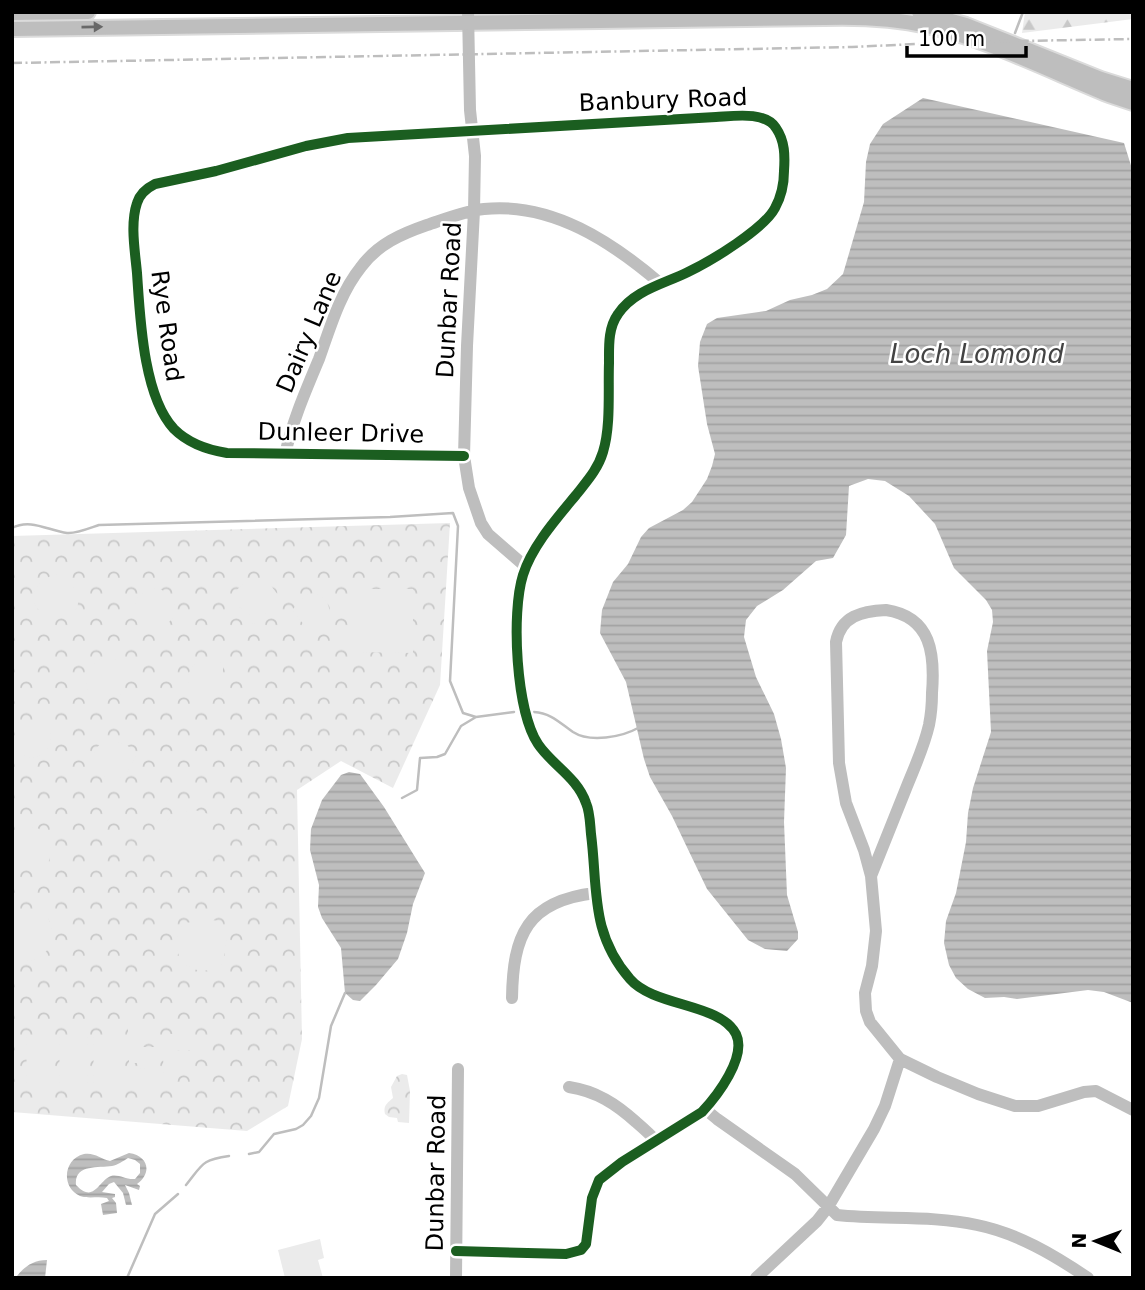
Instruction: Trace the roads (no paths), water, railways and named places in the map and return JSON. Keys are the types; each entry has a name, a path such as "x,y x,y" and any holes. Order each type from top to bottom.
{"main road":[{"path":"18,21 88,12"},
{"path":"919,12 983,31 1093,76 1133,89"},
{"path":"18,21 468,17 884,19 928,26 967,37 1133,103"}],"street":[{"name":"Dunbar Road","path":"468,17 475,156 464,456 469,488 481,523 488,534 526,567"},
{"name":"Banbury Road","path":"155,184 216,171 306,146 384,135 716,117 761,117 776,127 782,141 785,159 782,190 775,210 757,228 692,271 640,293 627,302 613,323 609,344 607,431 604,450 597,468 551,526 526,567 520,590 517,630 520,684 528,723 544,752 572,779 587,806 597,915 614,957 637,986 659,998 723,1020 738,1037 738,1052 734,1065 705,1109 622,1162 599,1180 592,1198 588,1240 580,1250 566,1254 457,1251"},
{"name":"Rye Road","path":"155,184 141,194 134,220 140,315 150,379 161,410 174,429 197,445 217,451"},
{"name":"Dairy Lane","path":"285,455 291,429 346,291 360,267 377,249 403,233 474,211 509,208 534,211 561,219 596,237 661,284"},
{"name":"Dunleer Drive","path":"217,451 285,455 464,456"},
{"path":"871,876 922,750 929,724 934,673 930,645 920,628 905,615 886,610 858,614 847,621 840,628 836,642 839,763 846,803 871,876 876,931 872,966 865,993 870,1022 900,1059 978,1094 1015,1106 1038,1106 1096,1091 1133,1110"},
{"path":"513,998 515,957 521,937 531,921 559,901 596,893"},
{"path":"757,1278 817,1221 828,1207 874,1129 885,1106 900,1059"},
{"name":"Dunbar Road","path":"456,1278 458,1069"},
{"path":"569,1087 594,1093 608,1101 656,1141"},
{"path":"705,1109 795,1174 838,1215 978,1225 1049,1253 1087,1278"}],"water":[{"name":"Loch Lomond","path":"923,98 1124,143 1133,172 1133,1003 1104,992 1088,990 1017,999 985,998 968,989 956,978 949,965 944,943 946,921 956,893 973,788 991,732 987,651 993,622 992,610 986,600 954,568 935,524 909,496 885,481 868,479 849,486 846,535 833,558 816,561 783,590 757,606 746,620 744,637 756,677 774,714 786,768 784,822 787,895 798,932 798,939 787,951 765,949 748,940 707,889 650,777 626,682 600,633 602,610 613,582 628,564 641,537 649,528 683,510 692,502 712,466 715,454 707,424 698,366 700,342 707,324 717,318 766,311 790,300 812,295 827,289 843,274 864,202 866,162 870,144 883,124"},
{"path":"349,772 360,774 425,873 413,904 398,959 360,1001 353,1000 345,993 341,948 318,907 319,885 310,850 311,829 322,800 341,775"},
{"path":"129,1153 144,1161 146,1170 137,1184 140,1186 139,1190 125,1185 132,1205 126,1205 123,1193 114,1182 109,1184 102,1192 115,1194 112,1198 116,1203 117,1213 103,1215 101,1204 109,1201 107,1198 80,1196 70,1187 67,1174 72,1162 84,1154 110,1161","holes":["128,1158 140,1164 140,1173 135,1179 111,1176 92,1192 82,1190 76,1185 76,1178 83,1170 114,1165"]},
{"path":"47,1260 45,1278 17,1276 30,1264"}],"waterway":[{"path":"1015,33 1023,12"},
{"path":"12,528 26,524 71,533 99,525 453,513 458,526 450,681 463,713 476,717"},
{"path":"402,798 417,790 420,758 445,754 461,726 476,717 514,712"},
{"path":"534,712 550,716 573,732 588,737 615,736 638,728"},
{"path":"249,1154 259,1152 274,1134 296,1129 311,1116 319,1098 331,1026 345,993"},
{"path":"186,1185 203,1164 229,1156"},
{"path":"127,1278 155,1214 178,1194"}],"railway":[{"path":"12,63 1133,39"}]}
